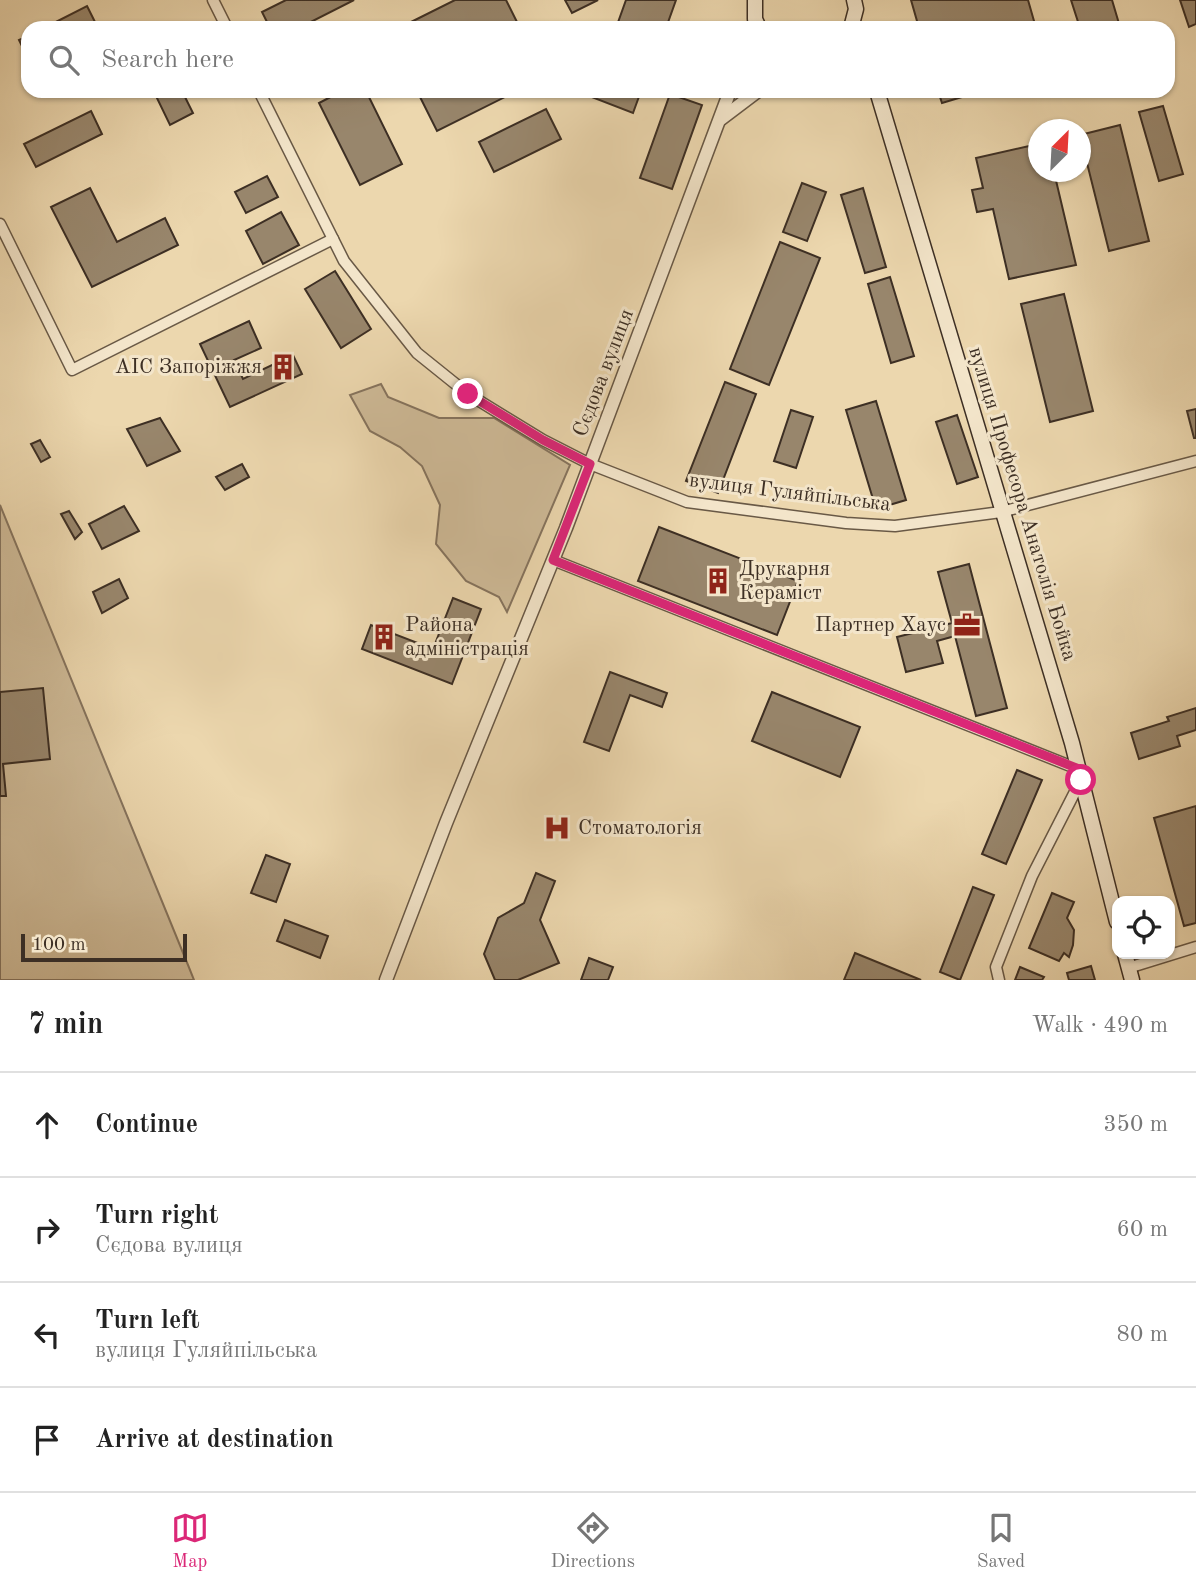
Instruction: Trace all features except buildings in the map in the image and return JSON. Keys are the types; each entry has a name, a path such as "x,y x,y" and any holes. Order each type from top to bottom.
{"main road":[{"path":"755,0 755,21"},
{"path":"855,4 859,21"},
{"name":"вулиця Професора Анатолія Бойка","path":"876,98 1080,775 1112,902"}],"street":[{"path":"213,0 224,21"},
{"name":"вулиця Гуляйпільська","path":"262,98 344,261 417,353 468,394 543,440 590,464 687,502 846,523 895,526 1001,512 1196,461"},
{"name":"Сєдова вулиця","path":"386,980 446,823 553,560 728,98"},
{"path":"721,119 749,98"},
{"path":"0,224 72,370 333,239"},
{"path":"553,560 1080,775 1031,876 996,967 999,980"},
{"path":"1128,967 1196,947"}],"shaded area":[{"path":"381,384 388,397 439,418 494,418 570,465 507,612 499,597 466,581 436,544 440,505 422,466 400,447 370,431 350,395"},
{"path":"0,505 188,965 194,980 0,980"}],"place":[{"name":"АІС Запоріжжя","path":"283,367"},
{"name":"Друкарня Кераміст","path":"718,581"},
{"name":"Партнер Хаус","path":"967,625"},
{"name":"Района адміністрація","path":"384,637"},
{"name":"Стоматологія","path":"557,828"}],"route":[{"path":"468,394 543,440 590,464 553,560 1079,769 1081,780"}]}
